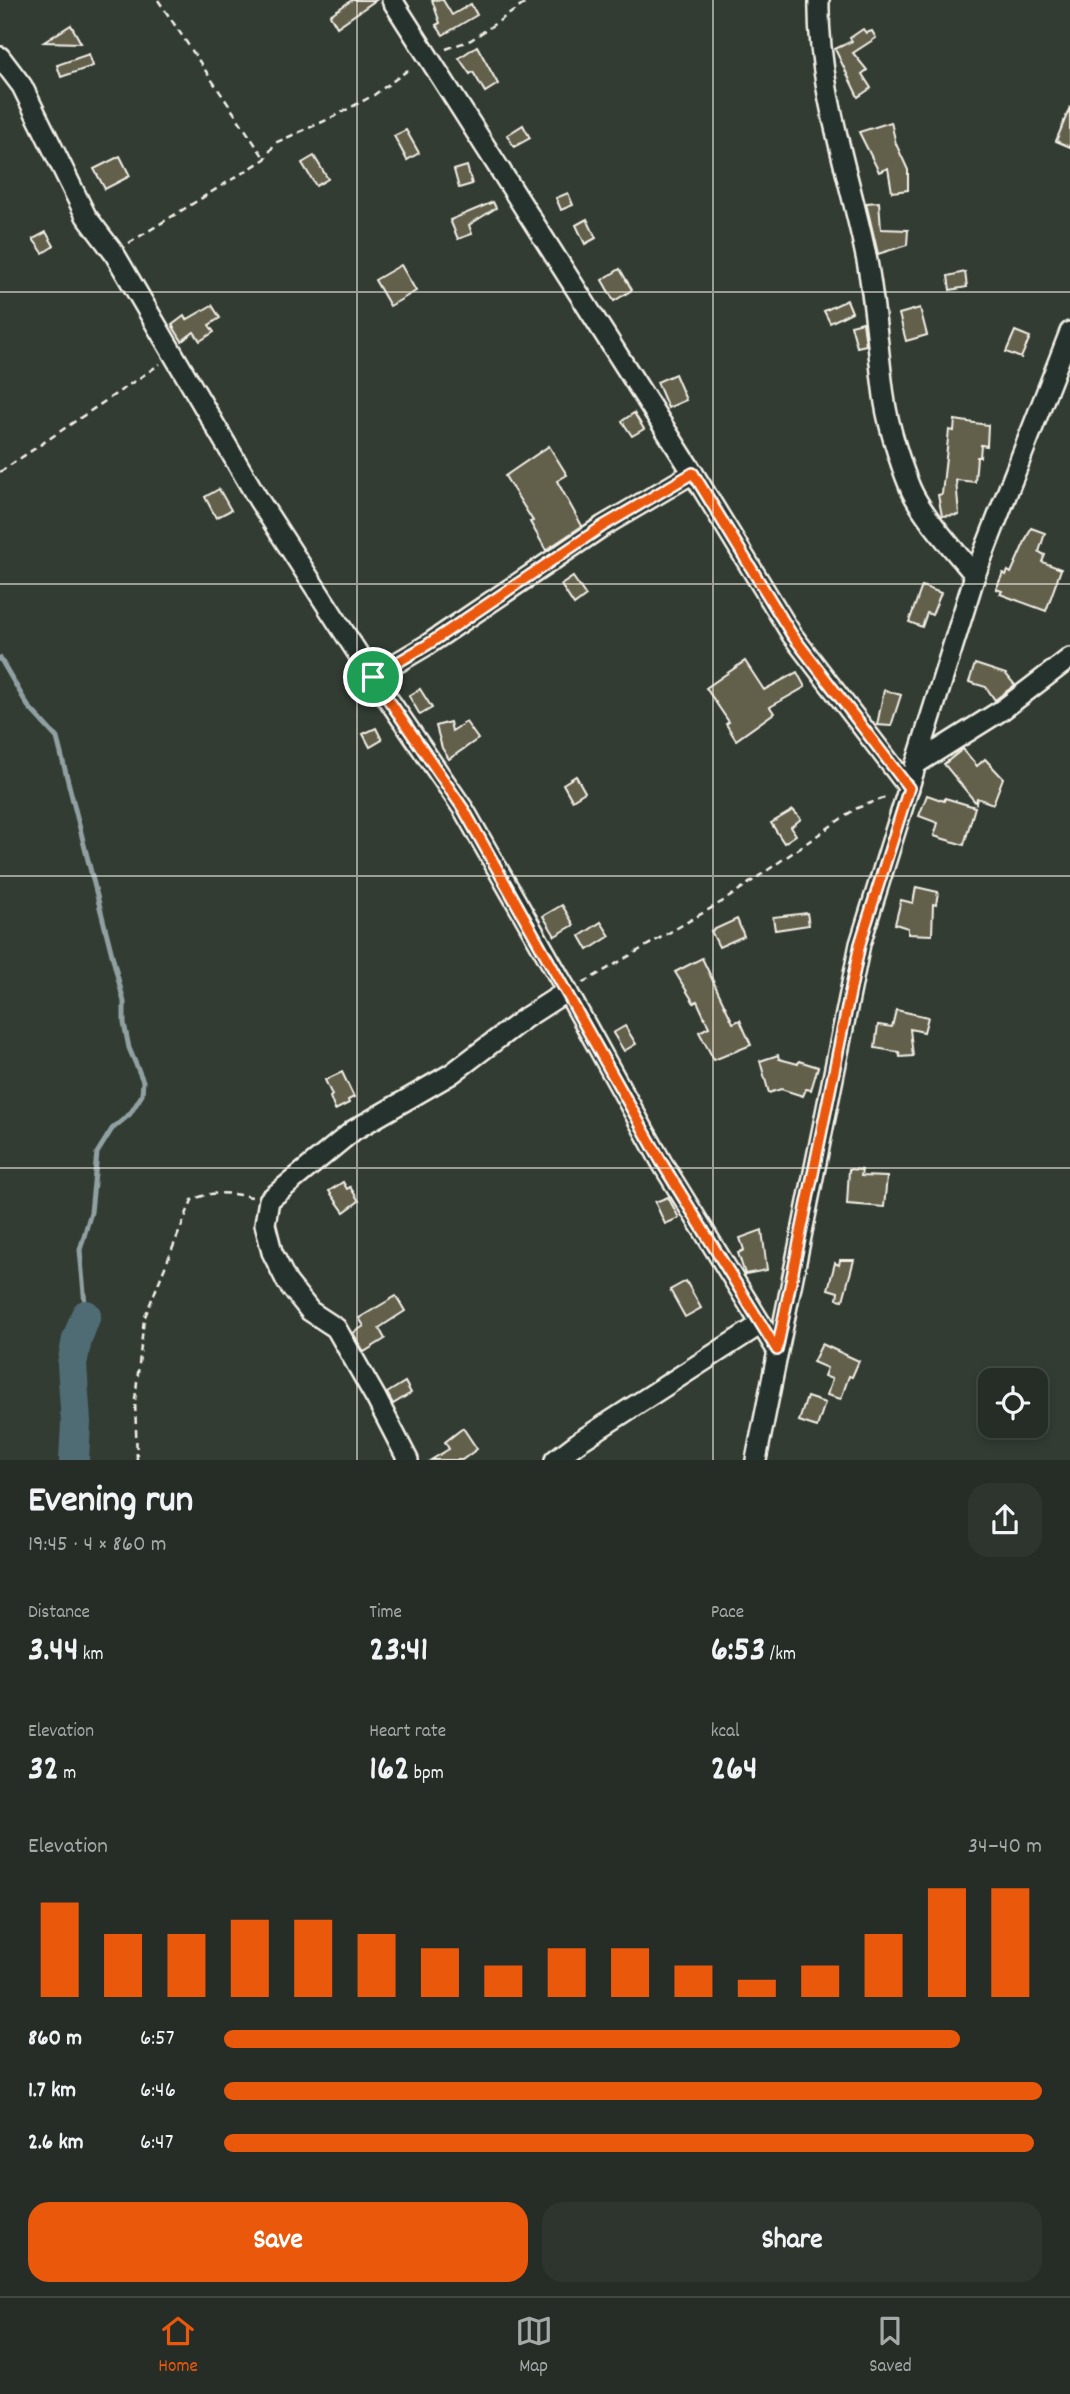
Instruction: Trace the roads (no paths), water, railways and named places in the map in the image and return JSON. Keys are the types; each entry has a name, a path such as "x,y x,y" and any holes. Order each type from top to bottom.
{"street":[{"path":"393,0 693,473 792,635 909,788"},
{"path":"819,0 818,35 867,262 885,405 910,488 938,530 975,575"},
{"path":"0,57 22,86 86,216 114,253 258,499 373,677 464,810 662,1163 777,1350"},
{"path":"756,1460 860,944 975,575 1070,332"},
{"path":"373,677 427,645 603,526 693,473"},
{"path":"916,764 1002,710 1070,658"},
{"path":"408,1460 336,1328 310,1311 287,1282 272,1252 265,1224 269,1200 354,1130 451,1074 525,1018 567,991"},
{"path":"555,1460 761,1324"}],"waterway":[{"path":"0,658 28,706 57,738 124,1002 124,1023 129,1048 143,1081 142,1095 130,1114 112,1129 97,1153 91,1212 80,1250 86,1315"},
{"path":"74,1460 76,1423 72,1364 86,1315"}]}
